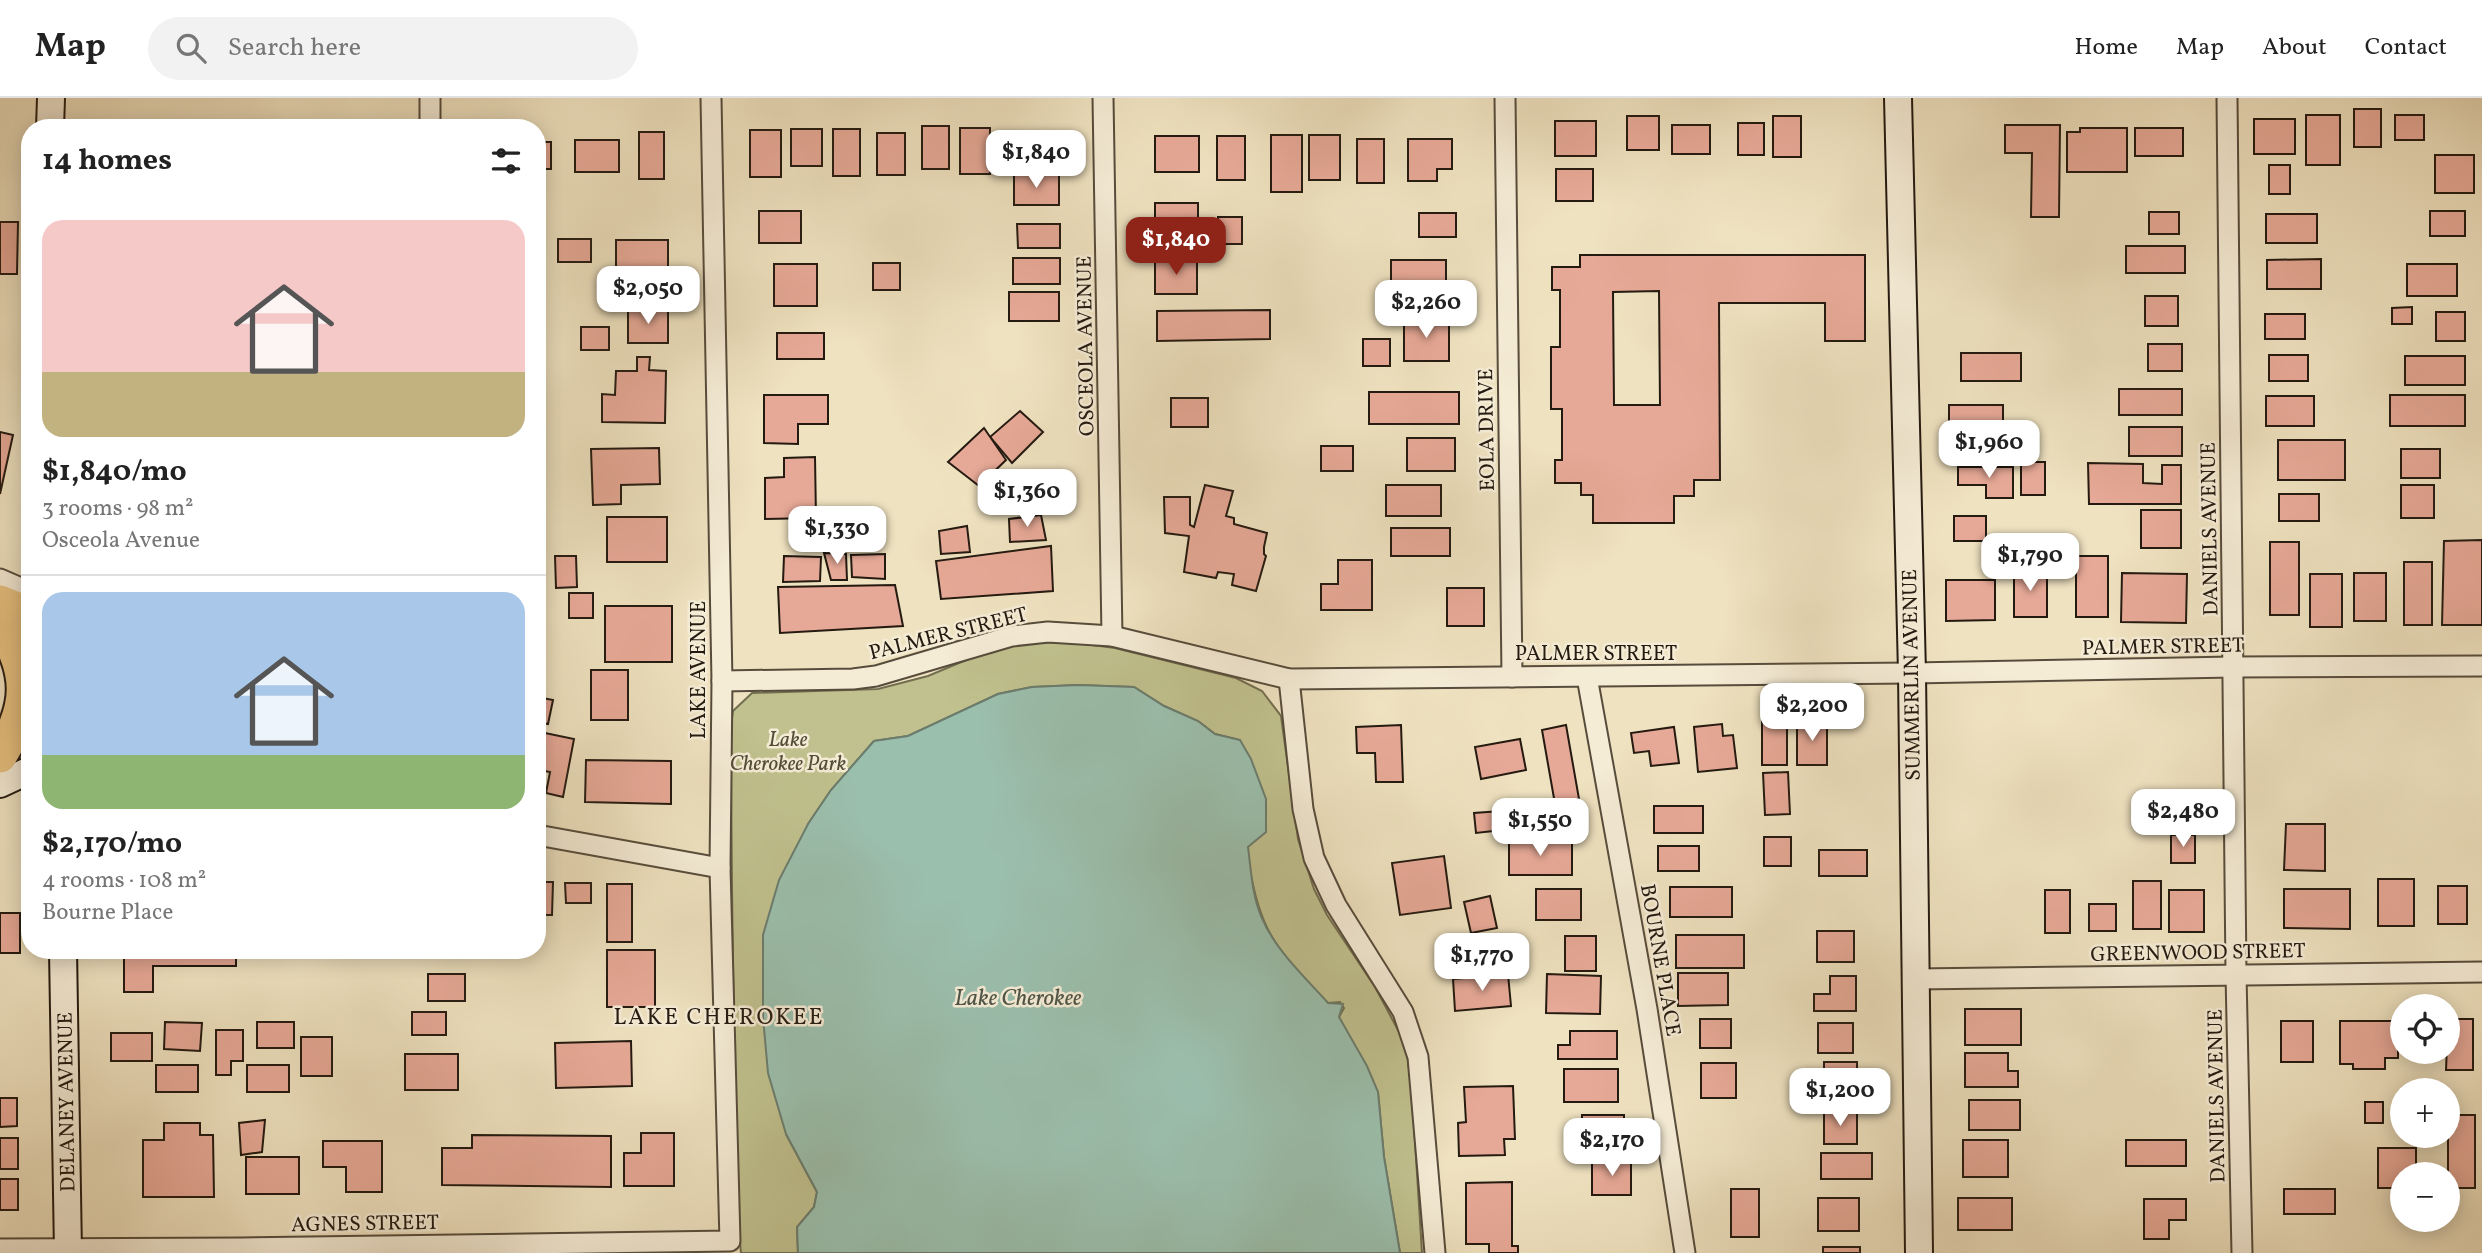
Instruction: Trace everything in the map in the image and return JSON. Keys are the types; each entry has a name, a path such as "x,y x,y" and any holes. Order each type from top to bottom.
{"highway":[{"path":"0,602 21,610"},
{"path":"0,622 16,647 21,668"},
{"path":"0,756 14,731 21,710"}],"street":[{"path":"50,119 51,98"},
{"path":"430,98 430,119"},
{"name":"LAKE AVENUE","path":"711,98 722,681 720,868 730,1241"},
{"name":"OSCEOLA AVENUE","path":"1103,98 1112,636"},
{"name":"EOLA DRIVE","path":"1505,98 1512,677"},
{"name":"SUMMERLIN AVENUE","path":"1898,98 1912,673 1919,1253"},
{"name":"DANIELS AVENUE","path":"2227,98 2236,974 2242,1253"},
{"path":"0,579 21,588"},
{"name":"PALMER STREET","path":"722,681 864,678 908,668 1012,636 1048,632 1112,636 1289,679 2482,666"},
{"name":"BOURNE PLACE","path":"1587,677 1647,1009 1685,1253"},
{"path":"1289,679 1303,809 1314,858 1336,905 1403,1012 1418,1058 1435,1253"},
{"path":"0,784 21,774"},
{"path":"546,837 720,868"},
{"name":"DELANEY AVENUE","path":"64,959 68,1250"},
{"name":"GREENWOOD STREET","path":"1915,979 2482,972"},
{"name":"AGNES STREET","path":"0,1249 612,1247 730,1241"}],"green space":[{"name":"Lake Cherokee Park","path":"1025,642 1077,643 1115,648 1236,678 1262,691 1281,716 1298,839 1314,889 1327,915 1375,987 1406,1045 1412,1094 1422,1253 1400,1253 1384,1157 1378,1092 1339,1017 1344,1008 1340,1002 1328,1003 1300,974 1275,942 1264,921 1250,871 1240,740 1215,734 1198,721 1164,706 1134,687 1078,685 1032,687 998,694 908,736 874,741 831,790 808,824 786,1134 817,1192 814,1207 797,1227 798,1253 741,1253 737,1211 733,968 733,711 752,693 878,689 928,676 971,658"}],"water":[{"name":"Lake Cherokee","path":"1032,687 1134,687 1164,706 1198,721 1215,734 1240,740 1251,759 1266,799 1266,832 1248,847 1258,908 1274,940 1300,973 1328,1003 1343,1004 1339,1017 1367,1066 1378,1092 1384,1157 1400,1253 798,1253 797,1227 814,1207 817,1192 786,1134 768,1073 763,1017 763,935 779,880 808,824 831,790 874,741 908,736 998,694"}],"building":[{"path":"2354,109 2381,109 2381,147 2354,147"},
{"path":"2306,115 2340,115 2340,165 2306,165"},
{"path":"2395,115 2424,115 2424,140 2395,140"},
{"path":"1627,116 1659,116 1659,150 1627,150"},
{"path":"1773,116 1801,116 1801,157 1773,157"},
{"path":"2254,119 2295,119 2295,154 2254,154"},
{"path":"1555,121 1596,121 1596,156 1555,156"},
{"path":"1738,123 1764,123 1764,155 1738,155"},
{"path":"1672,125 1710,125 1710,154 1672,154"},
{"path":"2005,125 2060,125 2059,217 2031,217 2032,153 2005,153"},
{"path":"922,126 949,126 949,169 922,169"},
{"path":"960,128 990,128 990,174 960,174"},
{"path":"2080,128 2127,128 2127,172 2067,172 2067,132 2080,132"},
{"path":"2135,128 2183,128 2183,156 2135,156"},
{"path":"791,129 822,129 822,166 791,166"},
{"path":"833,129 860,129 860,176 833,176"},
{"path":"750,130 781,130 781,177 750,177"},
{"path":"639,132 664,132 664,179 639,179"},
{"path":"1011,132 1063,132 1063,164 1011,164"},
{"path":"877,133 905,133 905,175 877,175"},
{"path":"1271,135 1302,135 1302,192 1271,192"},
{"path":"1309,135 1340,135 1340,180 1309,180"},
{"path":"1155,136 1199,136 1199,172 1155,172"},
{"path":"1217,136 1245,136 1245,180 1217,180"},
{"path":"1357,139 1384,139 1384,183 1357,183"},
{"path":"1408,139 1452,139 1452,169 1437,169 1437,181 1408,181"},
{"path":"575,140 619,140 619,172 575,172"},
{"path":"546,142 551,142 551,169 546,169"},
{"path":"2435,155 2474,155 2474,193 2435,193"},
{"path":"2269,165 2290,165 2290,194 2269,194"},
{"path":"1556,169 1593,169 1593,201 1556,201"},
{"path":"1014,174 1059,174 1059,205 1014,205"},
{"path":"1155,203 1198,203 1198,231 1155,231"},
{"path":"759,211 801,211 801,243 759,243"},
{"path":"2430,211 2465,211 2465,236 2430,236"},
{"path":"2149,212 2179,212 2179,234 2149,234"},
{"path":"1419,213 1456,213 1456,237 1419,237"},
{"path":"2266,214 2317,214 2317,243 2266,243"},
{"path":"1218,217 1242,217 1242,244 1218,244"},
{"path":"0,222 18,222 17,274 0,274"},
{"path":"1017,224 1060,224 1060,248 1018,248"},
{"path":"558,239 591,239 591,262 558,262"},
{"path":"616,240 668,240 668,277 616,277"},
{"path":"2126,246 2185,246 2185,273 2126,273"},
{"path":"1580,255 1865,255 1865,341 1825,341 1825,303 1719,303 1720,480 1694,480 1694,496 1674,496 1674,523 1593,523 1593,495 1581,495 1581,483 1555,483 1555,460 1562,460 1562,409 1551,409 1551,347 1560,347 1560,290 1552,290 1552,267 1580,267","holes":["1659,291 1660,405 1614,405 1613,292"]},
{"path":"1013,258 1060,258 1060,284 1013,284"},
{"path":"2321,259 2321,289 2267,289 2267,260"},
{"path":"1155,260 1197,260 1197,294 1155,294"},
{"path":"1391,260 1446,260 1446,295 1391,295"},
{"path":"873,263 900,263 900,290 873,290"},
{"path":"774,264 817,264 817,306 774,306"},
{"path":"2407,264 2457,264 2457,296 2407,296"},
{"path":"1009,292 1059,292 1059,321 1009,321"},
{"path":"2145,296 2178,296 2178,326 2145,326"},
{"path":"2412,307 2412,324 2392,324 2392,308"},
{"path":"628,308 668,308 668,343 628,343"},
{"path":"1270,310 1270,339 1157,341 1157,311"},
{"path":"2436,312 2465,312 2465,341 2436,341"},
{"path":"2265,314 2305,314 2305,339 2265,339"},
{"path":"1404,320 1449,320 1449,361 1404,361"},
{"path":"581,327 609,327 609,350 581,350"},
{"path":"777,333 824,333 824,359 777,359"},
{"path":"1363,339 1390,339 1390,366 1363,366"},
{"path":"2148,344 2182,344 2182,371 2148,371"},
{"path":"1961,353 2021,353 2021,381 1961,381"},
{"path":"2269,355 2308,355 2308,381 2269,381"},
{"path":"2405,356 2465,356 2465,385 2405,385"},
{"path":"637,357 650,357 649,370 666,371 665,423 602,422 602,394 615,395 616,371 637,371"},
{"path":"2119,389 2182,389 2182,415 2119,415"},
{"path":"1369,392 1459,392 1459,424 1369,424"},
{"path":"764,395 828,395 828,424 798,424 798,444 764,443"},
{"path":"2390,395 2465,395 2465,426 2390,426"},
{"path":"2266,396 2314,396 2314,426 2266,426"},
{"path":"1171,398 1208,398 1208,427 1171,427"},
{"path":"1949,405 2003,405 2003,421 2016,421 2016,438 1949,438"},
{"path":"1020,411 1043,432 1012,463 990,437"},
{"path":"2129,427 2182,427 2182,456 2129,456"},
{"path":"984,428 1006,460 979,486 948,462"},
{"path":"0,432 13,435 0,494"},
{"path":"1407,438 1455,438 1455,471 1407,471"},
{"path":"2278,440 2345,440 2345,480 2278,480"},
{"path":"1321,446 1353,446 1353,471 1321,471"},
{"path":"659,448 660,484 621,485 621,504 593,505 591,449"},
{"path":"2401,449 2440,449 2440,478 2401,478"},
{"path":"815,457 816,518 765,519 765,478 784,477 784,458"},
{"path":"2021,462 2045,462 2045,495 2021,495"},
{"path":"2088,463 2143,464 2143,483 2162,484 2162,465 2181,465 2181,504 2089,504"},
{"path":"1958,467 2013,467 2013,498 1986,498 1986,485 1958,485"},
{"path":"1205,485 1233,491 1226,516 1234,518 1234,524 1267,533 1264,547 1266,556 1256,591 1232,585 1234,574 1218,572 1216,578 1184,572 1189,536 1165,533 1164,497 1190,497 1190,525 1194,527"},
{"path":"1386,485 1441,485 1441,516 1386,516"},
{"path":"2401,485 2434,485 2434,518 2401,518"},
{"path":"2279,494 2319,494 2319,521 2279,521"},
{"path":"2141,510 2181,510 2181,548 2141,548"},
{"path":"1041,515 1046,540 1010,542 1009,519"},
{"path":"1954,516 1986,516 1986,541 1954,541"},
{"path":"607,517 667,517 667,562 607,562"},
{"path":"967,526 970,552 941,554 939,531"},
{"path":"1391,528 1450,528 1450,556 1391,556"},
{"path":"2482,540 2482,625 2442,625 2444,541"},
{"path":"2270,542 2299,542 2299,615 2270,615"},
{"path":"1051,546 1053,591 941,599 936,561"},
{"path":"824,553 846,554 847,580 831,580"},
{"path":"885,554 885,579 852,577 851,555"},
{"path":"555,556 576,556 577,587 556,588"},
{"path":"784,556 821,557 820,581 783,582"},
{"path":"2076,556 2108,556 2108,617 2076,617"},
{"path":"1338,560 1372,560 1372,610 1321,610 1321,584 1338,584"},
{"path":"2404,562 2432,562 2432,625 2404,625"},
{"path":"2014,569 2047,569 2047,617 2014,617"},
{"path":"2122,573 2187,574 2186,623 2121,622"},
{"path":"2354,573 2386,573 2386,621 2354,621"},
{"path":"2310,574 2342,574 2342,627 2310,627"},
{"path":"1946,580 1995,580 1995,620 1946,621"},
{"path":"895,585 903,626 780,633 778,587"},
{"path":"1447,588 1484,588 1484,626 1447,626"},
{"path":"569,593 593,593 593,618 569,618"},
{"path":"605,606 672,606 672,662 605,662"},
{"path":"591,670 628,670 628,720 591,720"},
{"path":"546,699 553,700 546,724"},
{"path":"1797,720 1827,720 1827,765 1797,765"},
{"path":"1762,721 1787,721 1787,765 1762,765"},
{"path":"1722,724 1723,736 1733,735 1737,768 1698,772 1694,727"},
{"path":"1401,725 1403,782 1376,782 1375,753 1357,753 1356,727"},
{"path":"1566,725 1579,799 1555,804 1542,730"},
{"path":"1674,727 1679,763 1651,766 1649,751 1634,753 1631,733"},
{"path":"546,733 574,739 563,797 546,793 550,772 546,771"},
{"path":"1520,739 1526,770 1481,779 1475,747"},
{"path":"586,760 671,761 671,804 585,802"},
{"path":"1788,772 1790,814 1765,815 1763,773"},
{"path":"1654,806 1703,806 1703,833 1654,833"},
{"path":"1501,811 1502,830 1476,833 1474,813"},
{"path":"2286,824 2325,824 2325,871 2284,870"},
{"path":"2171,835 2195,835 2195,863 2171,863"},
{"path":"1764,837 1791,837 1791,866 1764,866"},
{"path":"1509,841 1572,841 1572,875 1509,875"},
{"path":"1658,846 1699,846 1699,871 1658,871"},
{"path":"1819,850 1867,850 1867,876 1819,876"},
{"path":"1444,856 1451,908 1400,915 1392,863"},
{"path":"2378,879 2414,879 2414,926 2378,926"},
{"path":"2133,881 2161,881 2161,929 2133,929"},
{"path":"546,882 553,882 552,915 546,915"},
{"path":"565,883 591,883 591,903 566,903"},
{"path":"607,884 632,884 632,942 607,942"},
{"path":"2438,886 2467,886 2467,924 2438,924"},
{"path":"1670,887 1732,887 1732,917 1670,917"},
{"path":"1536,889 1581,889 1581,920 1536,920"},
{"path":"2284,889 2350,889 2350,929 2284,928"},
{"path":"2045,890 2070,890 2070,933 2045,933"},
{"path":"2169,890 2204,890 2204,932 2169,932"},
{"path":"1490,896 1497,928 1471,933 1464,902"},
{"path":"2089,904 2116,904 2116,931 2089,931"},
{"path":"0,913 20,913 20,953 0,953"},
{"path":"1817,931 1854,931 1854,962 1817,962"},
{"path":"1676,935 1744,935 1744,968 1676,968"},
{"path":"1565,936 1596,936 1596,971 1565,971"},
{"path":"607,950 655,950 655,1007 607,1007"},
{"path":"124,959 236,959 236,966 153,966 153,992 124,992"},
{"path":"1678,973 1728,973 1728,1005 1678,1006"},
{"path":"428,974 465,974 465,1001 428,1001"},
{"path":"1508,974 1511,1006 1455,1011 1453,979"},
{"path":"1547,974 1601,976 1600,1014 1546,1013"},
{"path":"1830,976 1856,976 1856,1011 1814,1011 1814,994 1830,994"},
{"path":"1965,1009 2021,1009 2021,1045 1965,1045"},
{"path":"412,1012 446,1012 446,1035 412,1035"},
{"path":"1700,1019 1731,1019 1731,1048 1700,1048"},
{"path":"2460,1019 2473,1019 2473,1070 2446,1070 2446,1064 2460,1064"},
{"path":"2281,1021 2313,1021 2313,1062 2281,1062"},
{"path":"2340,1021 2390,1021 2390,1058 2385,1058 2385,1069 2353,1069 2353,1064 2340,1064"},
{"path":"165,1022 202,1023 200,1051 164,1049"},
{"path":"257,1022 294,1022 294,1048 257,1048"},
{"path":"1818,1023 1853,1023 1853,1053 1818,1053"},
{"path":"216,1030 243,1030 243,1061 231,1061 231,1075 216,1075"},
{"path":"1570,1031 1617,1031 1617,1059 1558,1059 1558,1045 1570,1045"},
{"path":"111,1033 152,1033 152,1061 111,1061"},
{"path":"301,1037 332,1037 332,1076 301,1076"},
{"path":"631,1041 632,1086 556,1088 555,1043"},
{"path":"1965,1053 2008,1053 2008,1071 2018,1071 2018,1087 1965,1087"},
{"path":"405,1054 458,1054 458,1090 405,1090"},
{"path":"1824,1062 1857,1062 1857,1096 1824,1096"},
{"path":"1701,1063 1736,1063 1736,1098 1701,1098"},
{"path":"156,1065 198,1065 198,1092 156,1092"},
{"path":"247,1065 289,1065 289,1092 247,1092"},
{"path":"1564,1069 1618,1069 1618,1102 1564,1102"},
{"path":"1513,1086 1515,1139 1504,1139 1505,1155 1459,1156 1458,1123 1466,1122 1464,1087"},
{"path":"0,1098 17,1098 17,1126 0,1127"},
{"path":"1969,1100 2020,1100 2020,1130 1969,1130"},
{"path":"2365,1102 2383,1102 2383,1123 2365,1123"},
{"path":"1824,1111 1857,1111 1857,1144 1824,1144"},
{"path":"1582,1115 1624,1115 1624,1148 1582,1148"},
{"path":"2460,1115 2475,1115 2475,1188 2460,1188 2460,1162 2448,1162 2448,1148 2460,1148"},
{"path":"265,1120 262,1152 241,1155 239,1123"},
{"path":"164,1123 200,1123 200,1135 213,1135 214,1197 143,1197 143,1140 164,1140"},
{"path":"641,1133 674,1133 674,1186 624,1186 624,1153 641,1153"},
{"path":"472,1135 611,1136 611,1187 442,1185 442,1148 472,1148"},
{"path":"0,1138 18,1138 18,1169 0,1169"},
{"path":"1963,1140 2008,1140 2008,1177 1963,1177"},
{"path":"2126,1140 2186,1140 2186,1166 2126,1166"},
{"path":"323,1141 382,1141 382,1192 346,1192 346,1167 323,1167"},
{"path":"2378,1148 2416,1148 2416,1162 2390,1162 2390,1188 2378,1188"},
{"path":"1821,1153 1872,1153 1872,1179 1821,1179"},
{"path":"246,1157 299,1157 299,1194 246,1194"},
{"path":"1592,1162 1631,1162 1631,1195 1592,1195"},
{"path":"0,1179 18,1179 18,1210 0,1210"},
{"path":"1512,1182 1512,1246 1518,1246 1518,1253 1489,1253 1489,1244 1466,1244 1466,1183"},
{"path":"1731,1189 1759,1189 1759,1237 1731,1237"},
{"path":"2284,1189 2335,1189 2335,1214 2284,1214"},
{"path":"1818,1198 1859,1198 1859,1231 1818,1231"},
{"path":"1958,1198 2012,1198 2012,1230 1958,1230"},
{"path":"2144,1199 2186,1199 2186,1220 2169,1220 2169,1239 2144,1239"},
{"path":"1823,1247 1860,1247 1860,1253 1823,1253"}],"district":[{"name":"LAKE CHEROKEE","path":"719,1016"}]}
